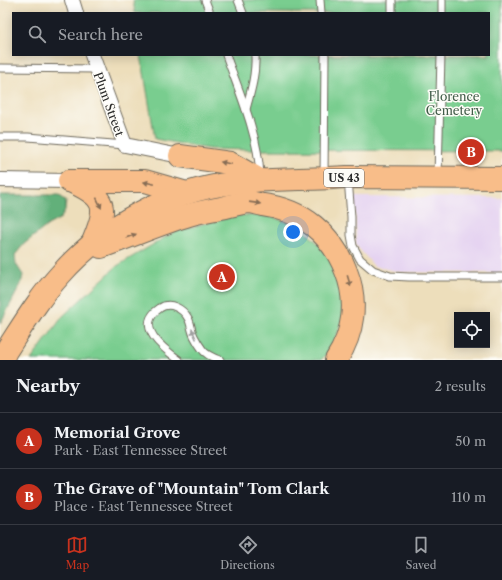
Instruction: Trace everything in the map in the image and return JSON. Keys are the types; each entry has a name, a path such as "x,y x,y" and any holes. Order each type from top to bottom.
{"highway":[{"path":"180,156 230,163 260,180"},
{"path":"68,181 144,181 187,192 190,172 180,156"},
{"name":"US 43","path":"2,360 6,351 41,297 61,274 87,249 103,235 129,219 154,206 187,192 212,186 260,180 324,179 347,177 502,178"},
{"path":"68,181 88,190 101,204 102,216 100,225 87,249"},
{"path":"87,249 189,215 248,202 277,206 303,218 326,236 342,261 351,288 352,320 349,335 343,350 336,360"},
{"path":"349,335 352,360"}],"street":[{"path":"72,0 76,12"},
{"name":"Plum Street","path":"92,56 125,145 180,156"},
{"path":"0,180 68,181"}],"lane":[{"path":"205,0 210,12"},
{"path":"238,0 243,12"},
{"path":"320,0 321,12"},
{"path":"392,0 392,12"},
{"path":"442,0 442,12"},
{"path":"226,56 246,109 259,157 260,180"},
{"path":"246,109 256,67 255,56"},
{"path":"324,179 325,56"},
{"path":"438,178 441,56"},
{"path":"0,68 97,69"},
{"path":"0,137 28,137 125,145"},
{"path":"347,177 353,246 360,259 374,270 390,276 502,277"},
{"path":"179,360 161,347 154,338 149,326 152,316 160,307 171,305 182,310 189,319 193,334 203,350 220,360"}],"shaded area":[{"path":"355,197 502,198 502,273 400,272 374,266 356,245"}],"green space":[{"name":"Florence Cemetery","path":"133,0 502,0 502,151 209,149 155,139 141,56 490,56 490,12 135,12"},
{"path":"0,195 59,195 66,201 65,210 61,218 48,225 24,244 15,255 16,264 23,275 21,284 0,324"},
{"path":"235,215 270,216 302,228 329,254 343,288 344,318 332,348 321,360 31,360 63,316 117,266 174,232"}],"place":[{"name":"The Grave of \"Mountain\" Tom Clark","path":"471,152"},
{"name":"Memorial Grove","path":"222,277"}]}
